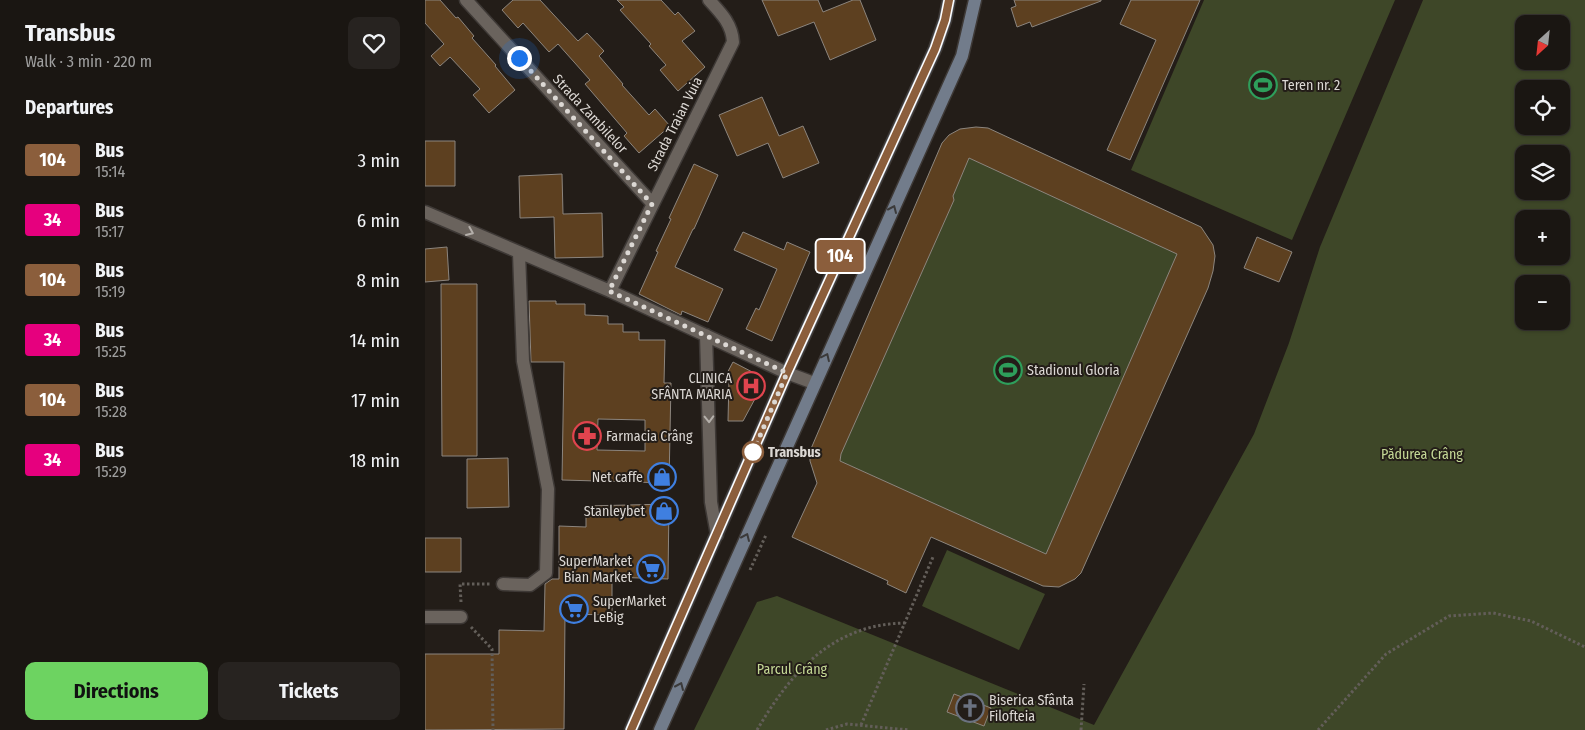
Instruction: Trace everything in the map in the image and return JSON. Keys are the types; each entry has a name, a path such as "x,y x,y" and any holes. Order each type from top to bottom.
{"main road":[{"path":"631,730 787,373 935,49 945,20 949,0"},
{"path":"659,730 962,56 975,0"}],"street":[{"name":"Strada Zambilelor","path":"466,0 652,204"},
{"name":"Strada Traian Vuia","path":"609,291 733,42 733,30 721,6 709,0"},
{"path":"425,212 609,291 787,373 814,383"},
{"path":"503,584 531,585 546,572 548,488 523,361 519,252"},
{"path":"706,335 711,502 717,535"},
{"path":"425,617 461,617"}],"path":[{"path":"861,725 933,558"},
{"path":"493,730 492,649 461,617 460,584 503,584"},
{"path":"1319,730 1386,654 1449,616 1493,613 1531,621 1585,647"},
{"path":"757,730 772,705 808,661 843,636 886,623 905,623"},
{"path":"1081,730 1084,684"},
{"path":"826,730 847,724 909,730"}],"green space":[{"name":"Teren nr. 2","path":"1204,0 1395,0 1292,240 1131,170"},
{"name":"Pădurea Crâng","path":"1423,0 1585,0 1585,730 694,730 757,602 777,596 1094,725 1254,434 1289,343 1320,247"},
{"name":"Stadionul Gloria","path":"988,128 1201,227 1213,245 1208,288 1081,573 1068,583 1054,586 1043,586 824,490 813,472 811,462 810,451 942,143"},
{"path":"947,550 1045,594 1019,650 922,606"}],"building":[{"path":"425,0 440,0 456,18 458,17 474,36 472,38 515,90 489,113 473,95 480,89 450,57 440,66 431,56 444,44 425,23"},
{"path":"513,0 540,0 578,41 587,33 604,51 599,56 622,85 649,115 655,109 670,126 639,153 624,136 627,133 585,84 590,80 558,44 549,52 523,23 518,28 502,10"},
{"path":"617,0 661,0 675,15 678,12 695,31 682,41 705,67 678,91 660,70 666,65 649,46 651,44 620,10 624,7"},
{"path":"762,0 818,0 823,12 853,0 860,0 876,40 830,60 814,22 778,36"},
{"path":"1014,0 1101,1 1032,27 1030,22 1017,27 1011,8 1016,6"},
{"path":"1131,0 1200,0 1130,160 1107,150 1156,40 1120,24"},
{"path":"762,97 779,136 803,126 819,163 783,178 768,143 737,156 719,115"},
{"path":"988,128 1201,227 1213,245 1215,256 1208,288 1081,573 1075,579 1059,587 1043,586 931,537 906,593 887,584 888,581 792,537 817,483 810,461 810,451 942,143 949,135 960,129","holes":["969,158 1177,254 1046,554 840,461 841,454 954,200 953,196"]},
{"path":"425,141 455,141 455,186 425,186"},
{"path":"694,164 718,175 675,267 723,289 708,322 682,311 681,315 639,294 658,252 656,251 671,219 669,218"},
{"path":"562,174 563,214 602,213 603,257 555,258 554,217 520,218 519,176"},
{"path":"743,232 784,250 787,242 810,252 772,341 746,329 756,308 759,310 777,269 734,250"},
{"path":"1257,237 1292,252 1279,282 1244,268"},
{"path":"447,247 449,280 425,282 425,249"},
{"path":"441,284 477,284 477,456 442,456"},
{"path":"529,301 556,301 556,304 585,304 585,315 608,316 608,324 623,324 623,332 639,332 639,340 665,340 664,383 671,383 669,483 562,480 564,362 531,362","holes":["598,419 645,420 645,451 597,450"]},
{"path":"733,362 760,376 763,384 743,421 728,421 729,379 725,377"},
{"path":"508,458 509,507 467,508 467,459"},
{"path":"669,504 668,579 612,577 612,615 565,614 564,729 425,730 425,654 499,654 499,630 544,631 545,584 552,579 559,579 559,526 586,527 586,506"},
{"path":"425,538 461,538 461,572 425,572"},
{"path":"954,694 991,708 984,726 947,712"}],"bus line":[{"name":"104","path":"631,730 787,373 935,49 945,20 949,0"}],"place":[{"name":"Teren nr. 2","path":"1263,85"},
{"name":"Stadionul Gloria","path":"1008,370"},
{"name":"CLINICA SFÂNTA MARIA","path":"751,386"},
{"name":"Farmacia Crâng","path":"587,436"},
{"name":"Transbus","path":"753,452"},
{"name":"Net caffe","path":"662,477"},
{"name":"Stanleybet","path":"664,511"},
{"name":"SuperMarket Bian Market","path":"651,569"},
{"name":"SuperMarket LeBig","path":"574,609"},
{"name":"Biserica Sfânta Filofteia","path":"970,708"}],"route":[{"path":"519,58 652,204 609,291 787,373 753,452"}],"park label":[{"name":"Parcul Crâng","path":"792,669"}]}
